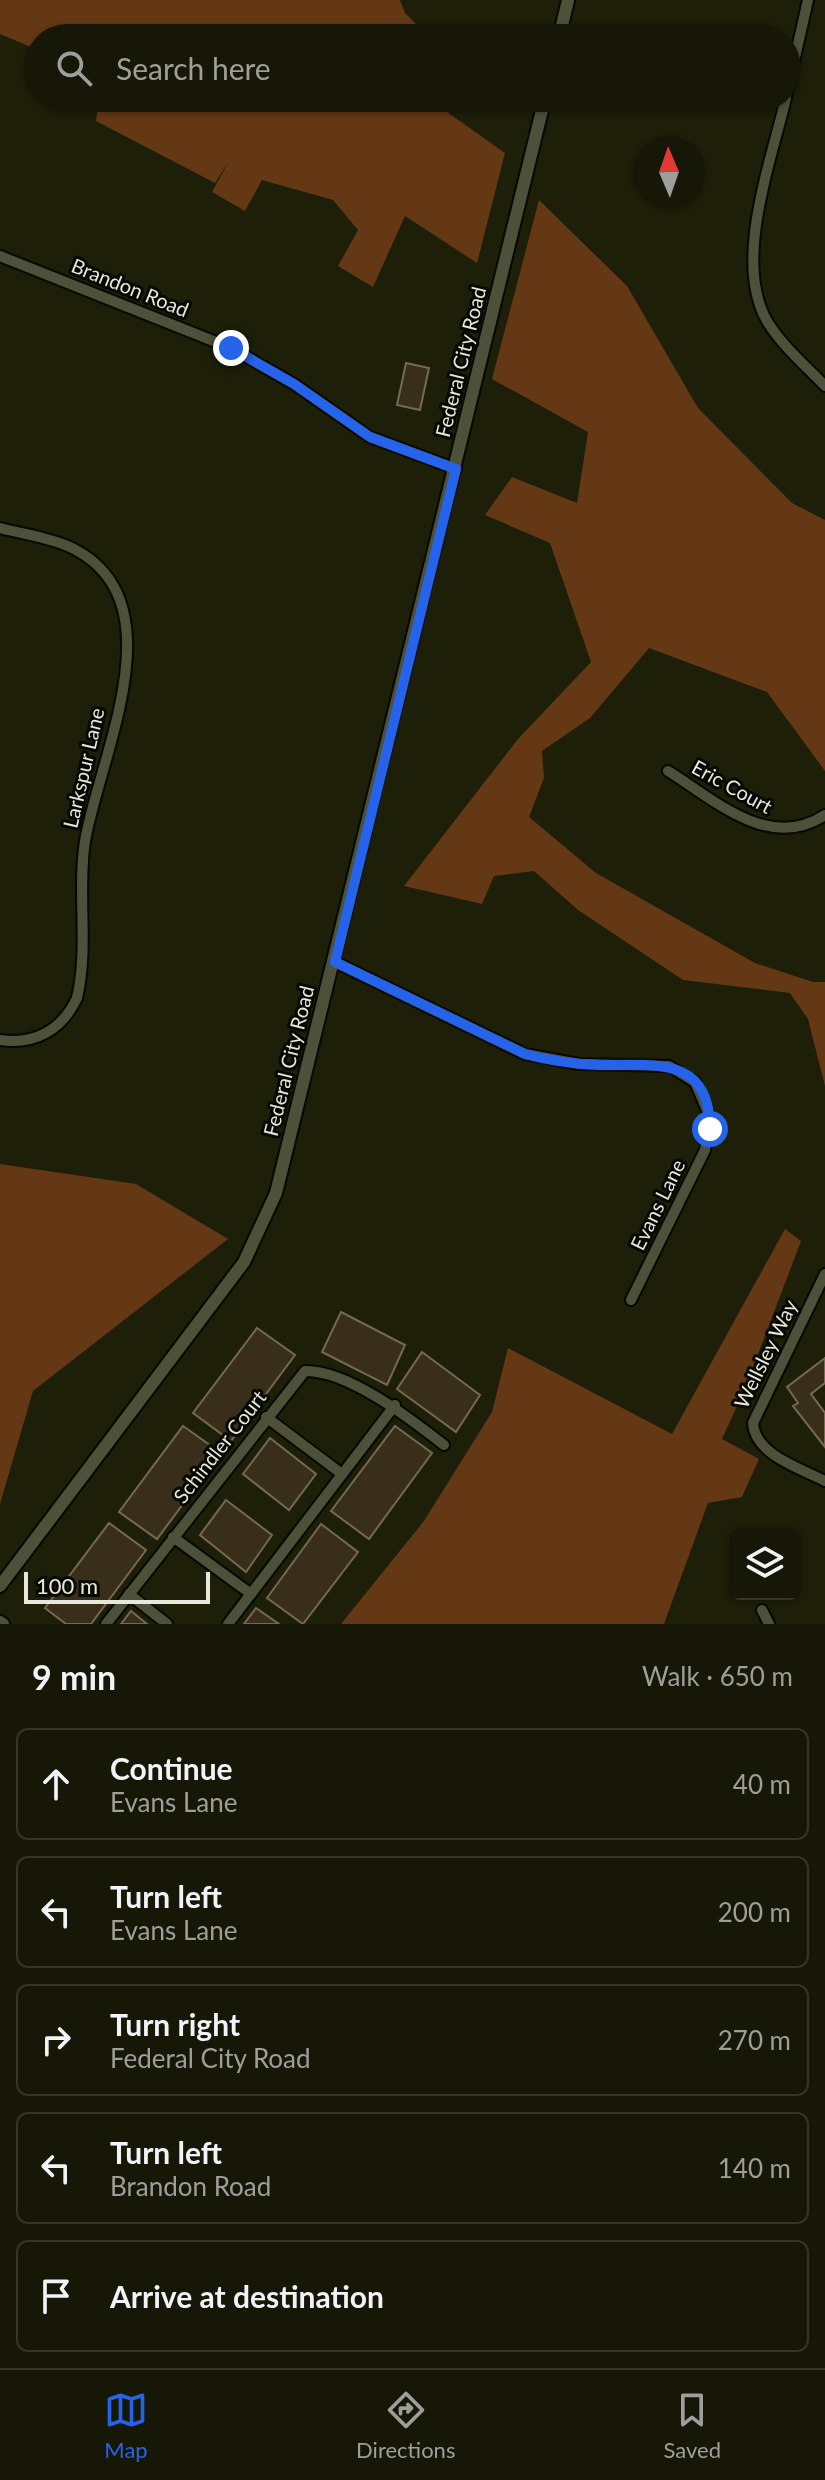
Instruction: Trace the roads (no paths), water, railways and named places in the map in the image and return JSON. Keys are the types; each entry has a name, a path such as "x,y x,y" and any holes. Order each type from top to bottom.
{"street":[{"path":"562,24 568,0"},
{"path":"801,31 808,0"},
{"name":"Federal City Road","path":"0,1586 169,1365 258,1237 276,1193 542,112"},
{"path":"782,112 753,245 753,285 768,322 825,386"},
{"name":"Brandon Road","path":"0,256 231,348 294,384 370,437 456,469"},
{"name":"Larkspur Lane","path":"0,528 72,548 101,570 120,598 129,648 86,838 77,998 64,1020 42,1036 28,1041 0,1040"},
{"name":"Eric Court","path":"668,771 759,825 786,829 802,827 825,815"},
{"name":"Evans Lane","path":"335,962 525,1054 554,1062 669,1066 695,1082 710,1117 705,1150 631,1300"},
{"name":"Wellsley Way","path":"824,1281 755,1413 753,1433 764,1448 825,1481"},
{"name":"Schindler Court","path":"106,1624 305,1371 323,1373 395,1405 444,1445"},
{"path":"228,1624 395,1405"},
{"path":"266,1417 342,1474"},
{"path":"173,1537 251,1594"},
{"path":"129,1594 167,1624"},
{"path":"762,1610 769,1624"}]}
